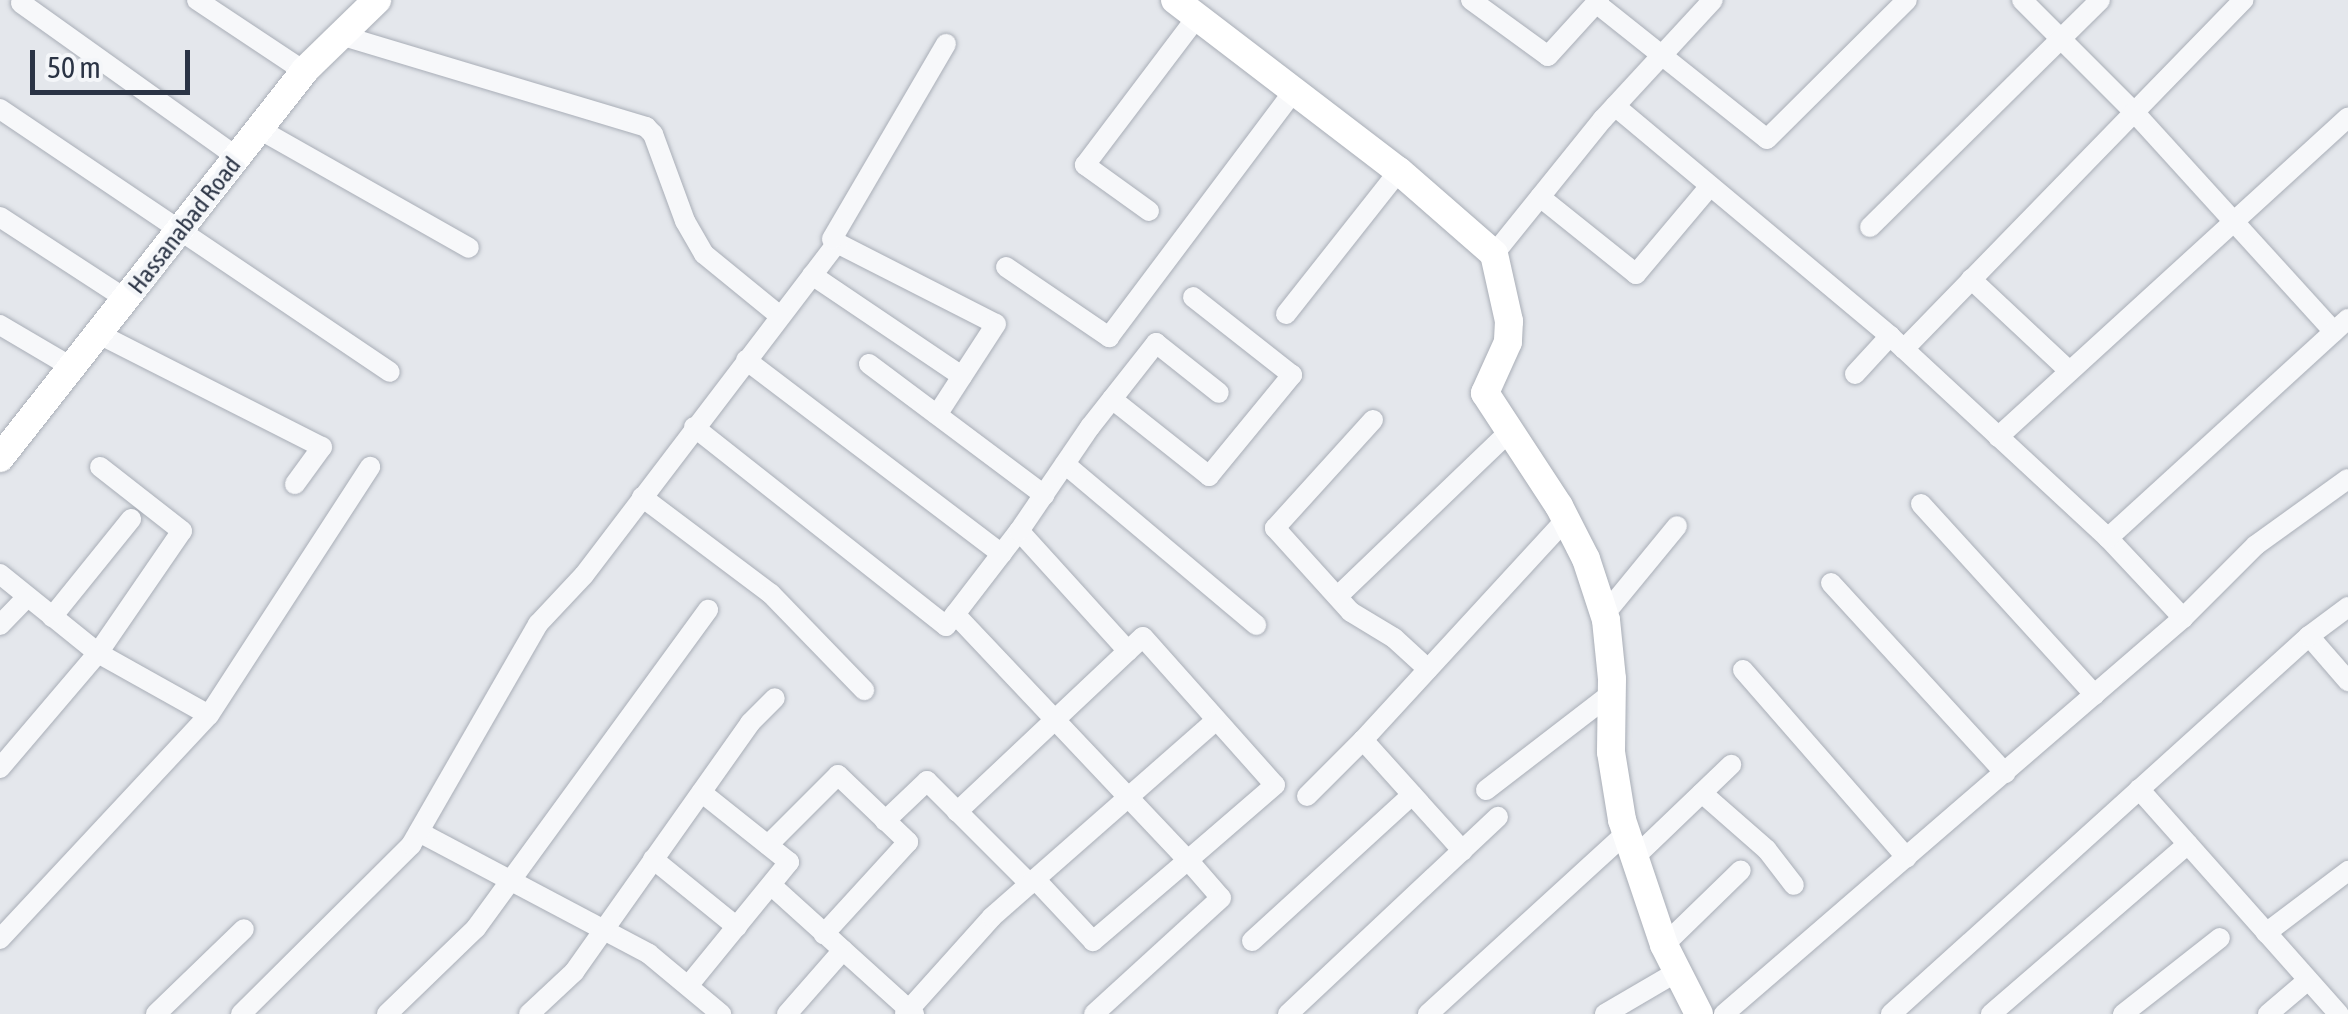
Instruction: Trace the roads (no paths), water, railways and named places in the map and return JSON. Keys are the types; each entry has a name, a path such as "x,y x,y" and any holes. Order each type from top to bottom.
{"street":[{"path":"197,0 304,71"},
{"path":"1471,0 1548,56 1597,1 1767,139 1907,0"},
{"path":"1494,254 1614,106 1713,0"},
{"path":"2022,0 2134,112 2233,222 2341,326 2108,538"},
{"path":"1870,226 2100,0"},
{"path":"1855,374 1971,279 2244,0"},
{"path":"21,3 237,157"},
{"name":"Hassanabad Road","path":"0,458 304,71 364,4"},
{"path":"1149,211 1085,165 1186,8 1399,171 1494,254 1509,320 1508,342 1486,393 1566,518 1586,559 1604,615 1612,693 1611,752 1631,844 1675,973 1699,1014"},
{"path":"340,35 646,127 656,140 685,221 704,254 780,316"},
{"path":"937,415 996,324 832,239 946,44"},
{"path":"1006,267 1108,337 1294,92"},
{"path":"1614,106 1897,343 2108,538 2183,618"},
{"path":"0,110 390,372"},
{"path":"1998,437 2346,123"},
{"path":"258,129 469,248"},
{"path":"1286,314 1399,171"},
{"path":"1540,197 1636,274 1710,186"},
{"path":"0,217 126,299"},
{"path":"241,1014 411,845 538,624 584,576 838,243"},
{"path":"812,275 962,376"},
{"path":"1971,279 2064,366"},
{"path":"1112,399 1209,476 1292,375 1193,297"},
{"path":"0,325 73,368"},
{"path":"99,334 322,447 295,484"},
{"path":"694,428 946,626 1156,343 1219,393"},
{"path":"746,360 1002,554"},
{"path":"869,364 1044,495"},
{"path":"1373,420 1275,528 1351,612 1394,638 1428,670"},
{"path":"1338,596 1510,431"},
{"path":"1065,464 1256,625"},
{"path":"0,768 98,654 182,531 100,467"},
{"path":"0,938 209,715 370,467"},
{"path":"1724,1014 2183,618 2256,545 2348,479"},
{"path":"642,497 772,594 864,690"},
{"path":"1922,504 2095,695"},
{"path":"1306,796 1363,740 1566,518"},
{"path":"52,616 132,519"},
{"path":"1604,615 1678,526"},
{"path":"1019,531 1128,651"},
{"path":"0,574 98,654 209,715"},
{"path":"1830,583 2006,774"},
{"path":"0,626 27,597"},
{"path":"1891,1014 2309,636 2348,606"},
{"path":"387,1014 476,928 708,610"},
{"path":"955,614 1221,898 1094,1014"},
{"path":"2309,636 2348,681"},
{"path":"885,821 927,781 958,812 1033,881 1093,941 1275,785 1143,637 958,812"},
{"path":"1743,670 1907,858"},
{"path":"1486,790 1612,693"},
{"path":"529,1014 574,972 750,723 775,698"},
{"path":"770,885 909,1012 992,917 1216,720"},
{"path":"1363,740 1463,850"},
{"path":"1428,1014 1631,844 1702,793 1730,765"},
{"path":"768,845 838,775 908,842 824,934"},
{"path":"2139,789 2340,1014 2348,1010"},
{"path":"688,986 789,862 701,792"},
{"path":"1702,793 1766,850 1794,886"},
{"path":"1252,940 1412,795"},
{"path":"1288,1014 1498,817"},
{"path":"419,832 649,954 688,986 707,1010"},
{"path":"1991,1014 2188,844"},
{"path":"653,859 736,927"},
{"path":"1664,944 1741,870"},
{"path":"2266,932 2348,871"},
{"path":"156,1014 244,929"},
{"path":"2123,1014 2220,938"},
{"path":"787,1014 843,950"},
{"path":"1605,1014 1675,973"},
{"path":"2268,1014 2308,980"}]}
